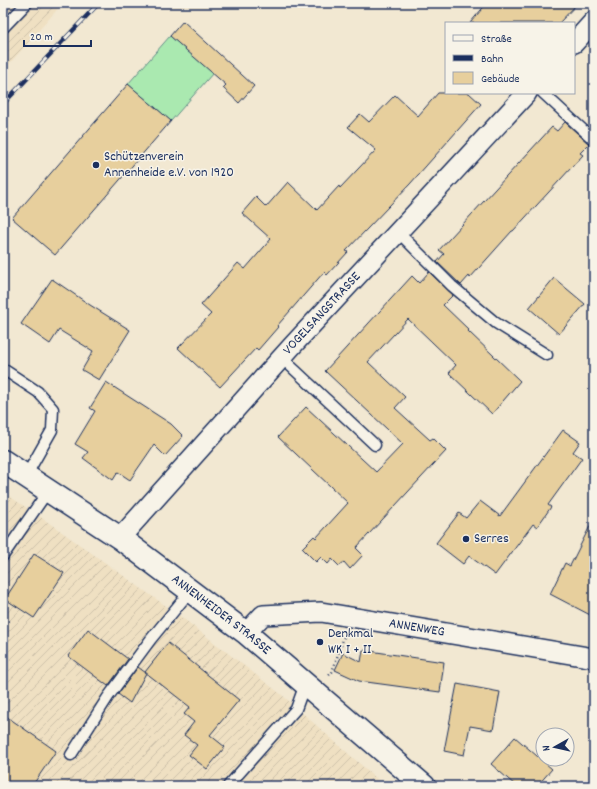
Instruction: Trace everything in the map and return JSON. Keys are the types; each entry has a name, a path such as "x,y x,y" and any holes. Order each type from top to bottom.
{"street":[{"path":"575,42 594,21"},
{"name":"VOGELSANGSTRASSE","path":"120,538 282,358 526,94"},
{"name":"ANNENHEIDER STRASSE","path":"3,461 120,538 191,590 246,633 424,786"},
{"name":"ANNENWEG","path":"246,633 263,615 321,612 594,658"}],"lane":[{"path":"3,28 27,3"},
{"path":"544,94 594,140"},
{"path":"398,232 452,286 496,323 547,356"},
{"path":"282,358 375,445"},
{"path":"3,369 38,392 53,409 52,430 26,476"},
{"path":"3,556 48,490"},
{"path":"71,755 108,697 151,639 191,590"},
{"path":"228,786 296,709 309,688"}],"path":[{"path":"309,688 332,672 351,617"}],"shaded area":[{"path":"3,3 63,3 3,71"},
{"path":"3,492 180,616 282,695 385,786 3,786"}],"green space":[{"path":"170,36 213,73 171,121 128,84"}],"building":[{"path":"487,3 578,3 560,22 471,22"},
{"path":"183,21 254,86 239,103 223,88 226,85 170,36"},
{"name":"Schützenverein Annenheide e.V. von 1920","path":"128,84 171,121 55,255 12,218"},
{"path":"438,93 470,94 481,104 410,184 346,251 348,252 327,275 324,272 258,350 256,348 220,387 178,348 211,314 201,305 238,263 245,269 271,239 242,213 256,197 266,207 288,182 317,210 376,150 348,127 360,114 369,122 395,95 418,116"},
{"path":"565,122 589,144 580,153 583,155 470,278 469,276 461,285 437,262 444,254 439,250 552,127 557,131"},
{"path":"429,272 453,295 443,305 520,381 492,414 449,373 456,365 408,319 368,362 405,397 395,408 430,440 433,438 446,451 356,548 363,555 350,569 344,562 339,566 332,559 328,564 321,557 316,562 302,548 314,536 316,538 348,503 278,437 306,407 376,472 403,444 325,371 412,276 419,283"},
{"path":"554,278 585,304 559,334 529,308"},
{"path":"52,279 130,330 99,380 82,370 93,351 59,330 50,344 21,324"},
{"path":"106,382 171,424 183,436 165,456 154,445 130,480 118,472 113,480 83,458 88,452 75,444 95,411 90,408"},
{"path":"563,430 580,442 573,452 582,458 548,505 551,507 537,527 533,524 495,575 469,556 463,564 436,543 459,513 466,518 480,501 500,516"},
{"path":"594,518 594,617 550,594 565,563 570,566"},
{"path":"34,554 64,573 34,618 5,599"},
{"path":"88,629 128,659 108,686 68,656"},
{"path":"168,643 239,700 210,735 225,747 207,769 189,755 197,745 184,735 194,722 184,714 190,707 145,672"},
{"path":"363,650 444,662 440,692 359,681 335,670 343,653 361,662"},
{"path":"138,667 146,673 130,703 118,694"},
{"path":"457,684 500,692 493,730 470,726 464,755 444,751"},
{"path":"3,714 56,751 32,786 3,786"},
{"path":"515,737 535,754 535,767 550,767 552,769 537,786 516,786 491,764"}],"railway":[{"path":"3,104 99,3"}],"place":[{"name":"Schützenverein Annenheide e.V. von 1920","path":"96,165"},
{"name":"Serres","path":"466,539"},
{"name":"Denkmal WK I + II","path":"320,642"}]}
